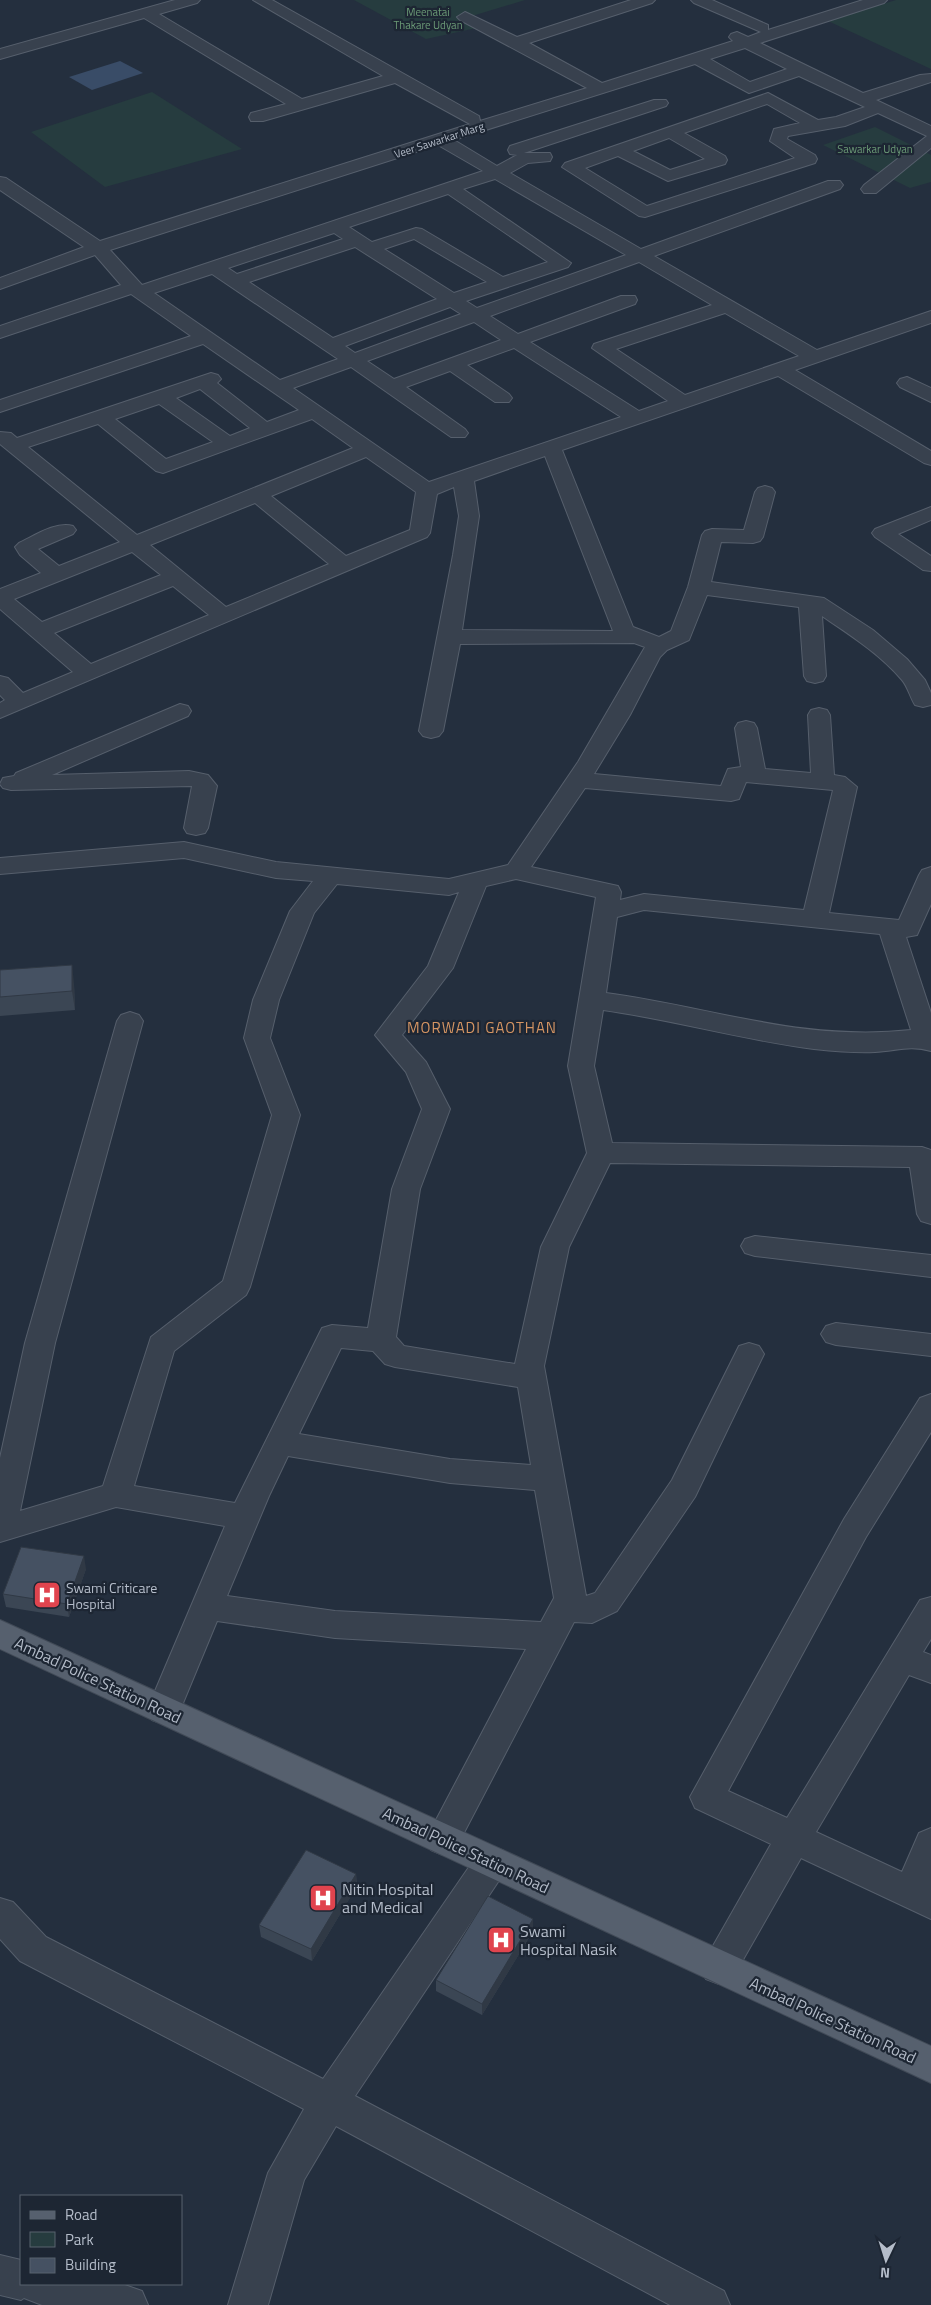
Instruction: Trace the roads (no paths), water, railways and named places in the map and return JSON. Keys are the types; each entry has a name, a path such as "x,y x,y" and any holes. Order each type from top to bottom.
{"main road":[{"name":"Ambad Police Station Road","path":"0,1634 931,2065"}],"street":[{"path":"0,54 192,0"},
{"path":"261,0 472,120"},
{"path":"516,42 647,0"},
{"path":"698,0 762,28"},
{"name":"Veer Sawarkar Marg","path":"0,284 92,244 472,120 697,58 741,40 762,28 850,0"},
{"name":"Veer Sawarkar Marg","path":"0,270 442,140 596,86 741,40 879,0"},
{"path":"146,13 300,104"},
{"path":"465,17 516,42 596,86"},
{"path":"741,40 931,132"},
{"path":"697,58 749,88 800,70"},
{"path":"257,117 397,77"},
{"path":"862,100 926,78"},
{"path":"816,125 768,98 571,167 645,212 809,159 778,141 780,133 839,122 879,108"},
{"path":"479,162 660,103"},
{"path":"619,150 668,176 719,160 671,132"},
{"path":"442,140 815,357"},
{"path":"870,189 931,140"},
{"path":"0,332 214,267 498,172 524,158 544,156"},
{"path":"0,182 92,244 136,290 427,490"},
{"path":"278,388 834,185"},
{"path":"331,345 562,262 450,188"},
{"path":"335,226 637,418"},
{"path":"236,281 364,244 416,233 501,283"},
{"path":"214,267 392,386 458,434"},
{"path":"586,274 648,313"},
{"path":"392,386 516,340 648,313 727,306"},
{"path":"648,313 601,348 683,402"},
{"path":"427,490 931,317"},
{"path":"0,406 205,337"},
{"path":"452,364 502,398"},
{"path":"780,369 931,459"},
{"path":"7,440 101,417 207,381 264,430"},
{"path":"907,383 931,396"},
{"path":"161,396 227,443"},
{"path":"101,417 163,467 313,412"},
{"path":"7,440 224,616"},
{"path":"551,447 624,631 659,645"},
{"path":"88,673 0,598 367,449"},
{"path":"431,730 451,637 469,516 462,477"},
{"path":"0,683 10,706 420,533 427,490"},
{"path":"516,871 580,780 630,697 649,656 659,645 681,635 699,587 712,535 753,537 765,492"},
{"path":"257,495 344,565"},
{"path":"931,513 882,533 931,564"},
{"path":"56,574 27,551 26,547 66,530"},
{"path":"39,631 176,577"},
{"path":"699,587 816,602 865,635 899,664 914,680 923,700"},
{"path":"810,602 815,676"},
{"path":"451,637 637,636"},
{"path":"6,786 180,711"},
{"path":"819,715 823,781"},
{"path":"746,728 754,776"},
{"path":"580,780 731,794 736,774 837,782 844,787 815,919"},
{"path":"6,786 189,778 200,780 205,786 196,828"},
{"path":"0,866 184,850 276,870 449,887 516,871 609,892 581,1066 600,1152 555,1247 529,1366 570,1598 443,1839"},
{"path":"606,912 644,902 908,929 931,875"},
{"path":"116,1495 161,1345 236,1287 286,1115 257,1038 266,1000 302,911 330,876"},
{"path":"381,1340 406,1189 436,1109 417,1068 388,1036 440,968 476,881"},
{"path":"592,1000 652,1008 762,1033 816,1040 874,1043 928,1040 890,927"},
{"path":"130,1021 40,1343 0,1529 116,1495 245,1516"},
{"path":"600,1152 922,1157 931,1214"},
{"path":"755,1246 931,1266"},
{"path":"836,1334 931,1345"},
{"path":"164,1710 245,1516 332,1336 381,1340 395,1356 531,1378"},
{"path":"564,1608 592,1610 606,1602 684,1488 749,1354"},
{"path":"931,1406 855,1528 707,1797 921,1898 931,1844"},
{"path":"279,1443 450,1471 548,1479"},
{"path":"208,1606 268,1618 383,1629 549,1636"},
{"path":"719,1967 793,1839 917,1663 931,1610"},
{"path":"248,2305 287,2173 329,2102 492,1862"},
{"path":"0,1914 33,1949 329,2102 710,2305"},
{"path":"0,2275 20,2280"},
{"path":"40,2285 128,2305"}],"water":[{"path":"120,61 143,73 92,90 69,77"}],"place":[{"name":"Swami Criticare Hospital","path":"47,1595"},
{"name":"Nitin Hospital and Medical","path":"323,1898"},
{"name":"Swami Hospital Nasik","path":"501,1940"}],"district":[{"name":"MORWADI GAOTHAN","path":"482,1027"}],"park label":[{"name":"Meenatai Thakare Udyan","path":"428,18"},
{"name":"Sawarkar Udyan","path":"875,149"}]}
